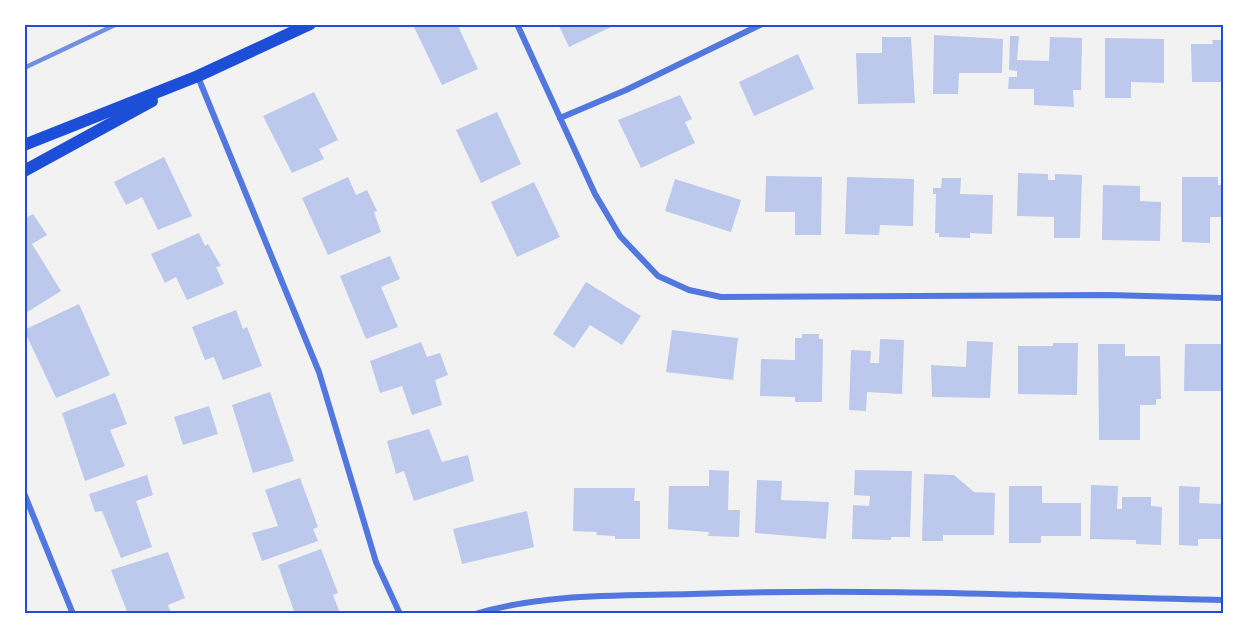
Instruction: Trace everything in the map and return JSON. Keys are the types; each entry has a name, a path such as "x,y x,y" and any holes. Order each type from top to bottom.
{"main road":[{"path":"24,145 198,76 310,24"},
{"path":"24,171 198,76"}],"street":[{"path":"517,24 595,194 620,236 658,276 689,290 721,297 1108,295 1223,298"},
{"path":"560,118 626,90 762,24"},
{"path":"198,76 319,372 376,562 400,614"},
{"path":"24,493 73,614"},
{"path":"476,614 511,603 568,598 806,590 1223,600"}],"building":[{"path":"457,24 478,69 442,85 413,25"},
{"path":"558,24 612,24 613,26 569,47"},
{"path":"934,35 1003,39 1002,73 959,73 958,94 933,94"},
{"path":"1010,36 1019,36 1017,60 1049,61 1050,37 1082,38 1081,90 1073,90 1074,107 1034,105 1034,89 1008,89 1009,77 1017,77 1017,71 1009,70"},
{"path":"882,37 911,37 915,103 858,104 856,53 882,53"},
{"path":"1105,38 1164,39 1164,83 1131,82 1131,98 1105,98"},
{"path":"1212,40 1223,40 1223,82 1192,82 1191,44 1213,44"},
{"path":"798,54 814,89 754,116 739,82"},
{"path":"314,92 338,140 319,149 324,159 292,173 263,116"},
{"path":"680,95 692,119 685,122 695,143 641,168 618,120"},
{"path":"497,112 521,164 481,183 456,130"},
{"path":"164,157 192,216 158,230 142,197 126,205 114,182"},
{"path":"1018,173 1048,174 1048,180 1055,180 1055,174 1082,175 1080,238 1054,238 1054,217 1017,216"},
{"path":"766,176 822,177 821,235 795,235 795,212 765,212"},
{"path":"348,177 356,195 367,190 377,211 374,212 381,232 328,255 302,198"},
{"path":"847,177 914,179 913,226 880,225 879,235 845,234"},
{"path":"1182,177 1218,177 1218,185 1223,185 1223,217 1210,217 1210,243 1182,242"},
{"path":"942,178 961,178 960,194 993,195 992,234 970,233 970,238 939,237 939,233 935,233 936,194 933,194 933,188 941,188"},
{"path":"675,179 741,200 731,232 665,211"},
{"path":"534,182 560,237 517,257 491,202"},
{"path":"1103,185 1140,186 1140,201 1161,202 1160,241 1102,240"},
{"path":"33,214 47,235 32,244 61,291 24,314 24,219"},
{"path":"199,233 205,246 208,244 221,266 216,267 224,284 187,300 176,277 165,283 151,254"},
{"path":"390,256 400,279 381,287 398,327 366,339 340,276"},
{"path":"586,282 641,316 622,345 590,325 574,348 553,334"},
{"path":"79,304 110,375 56,398 24,330"},
{"path":"236,310 243,329 247,327 262,366 223,380 214,357 205,360 192,327"},
{"path":"672,330 738,338 733,380 666,372"},
{"path":"802,334 819,334 819,339 823,339 822,402 795,402 795,397 760,396 761,359 795,360 795,338 802,338"},
{"path":"880,339 904,340 902,394 867,392 866,411 849,410 851,350 871,351 870,363 879,363"},
{"path":"967,341 993,342 990,398 932,397 931,365 966,367"},
{"path":"421,342 427,357 440,353 448,375 435,380 442,405 412,415 402,386 380,393 370,361"},
{"path":"1053,343 1078,343 1077,395 1018,394 1018,346 1053,346"},
{"path":"1098,344 1125,344 1125,356 1160,356 1161,399 1156,399 1156,405 1140,405 1140,440 1099,440"},
{"path":"1185,344 1223,344 1223,391 1184,391"},
{"path":"270,392 294,461 253,473 232,405"},
{"path":"115,393 127,424 110,430 125,466 85,481 62,413"},
{"path":"209,406 218,434 183,445 174,417"},
{"path":"429,429 442,462 468,455 474,481 414,501 404,471 396,474 387,441"},
{"path":"709,470 729,471 728,510 740,510 739,537 708,536 709,532 668,529 669,486 709,486"},
{"path":"855,470 912,471 910,537 891,537 891,540 852,539 853,505 869,506 870,496 854,495"},
{"path":"924,474 954,475 974,492 995,493 994,535 943,535 943,541 922,541"},
{"path":"147,475 153,495 136,501 152,547 121,558 102,511 95,512 89,494"},
{"path":"300,478 318,527 313,529 318,541 262,561 252,533 278,526 265,490"},
{"path":"757,480 782,481 781,500 829,502 826,539 755,533"},
{"path":"1091,485 1118,486 1117,509 1122,509 1122,497 1151,497 1151,506 1162,507 1161,545 1136,544 1136,540 1090,539"},
{"path":"1009,486 1042,486 1042,503 1081,503 1081,536 1041,536 1041,543 1009,543"},
{"path":"1179,486 1200,487 1199,503 1223,504 1223,539 1198,539 1198,546 1179,545"},
{"path":"574,488 635,488 634,501 640,501 640,539 615,539 615,536 596,535 597,532 573,531"},
{"path":"527,511 534,547 462,564 453,529"},
{"path":"321,549 338,593 333,595 340,613 295,614 278,565"},
{"path":"168,552 185,598 168,605 171,614 137,614 136,612 128,614 111,570"}],"railway":[{"path":"24,68 117,24"}]}
